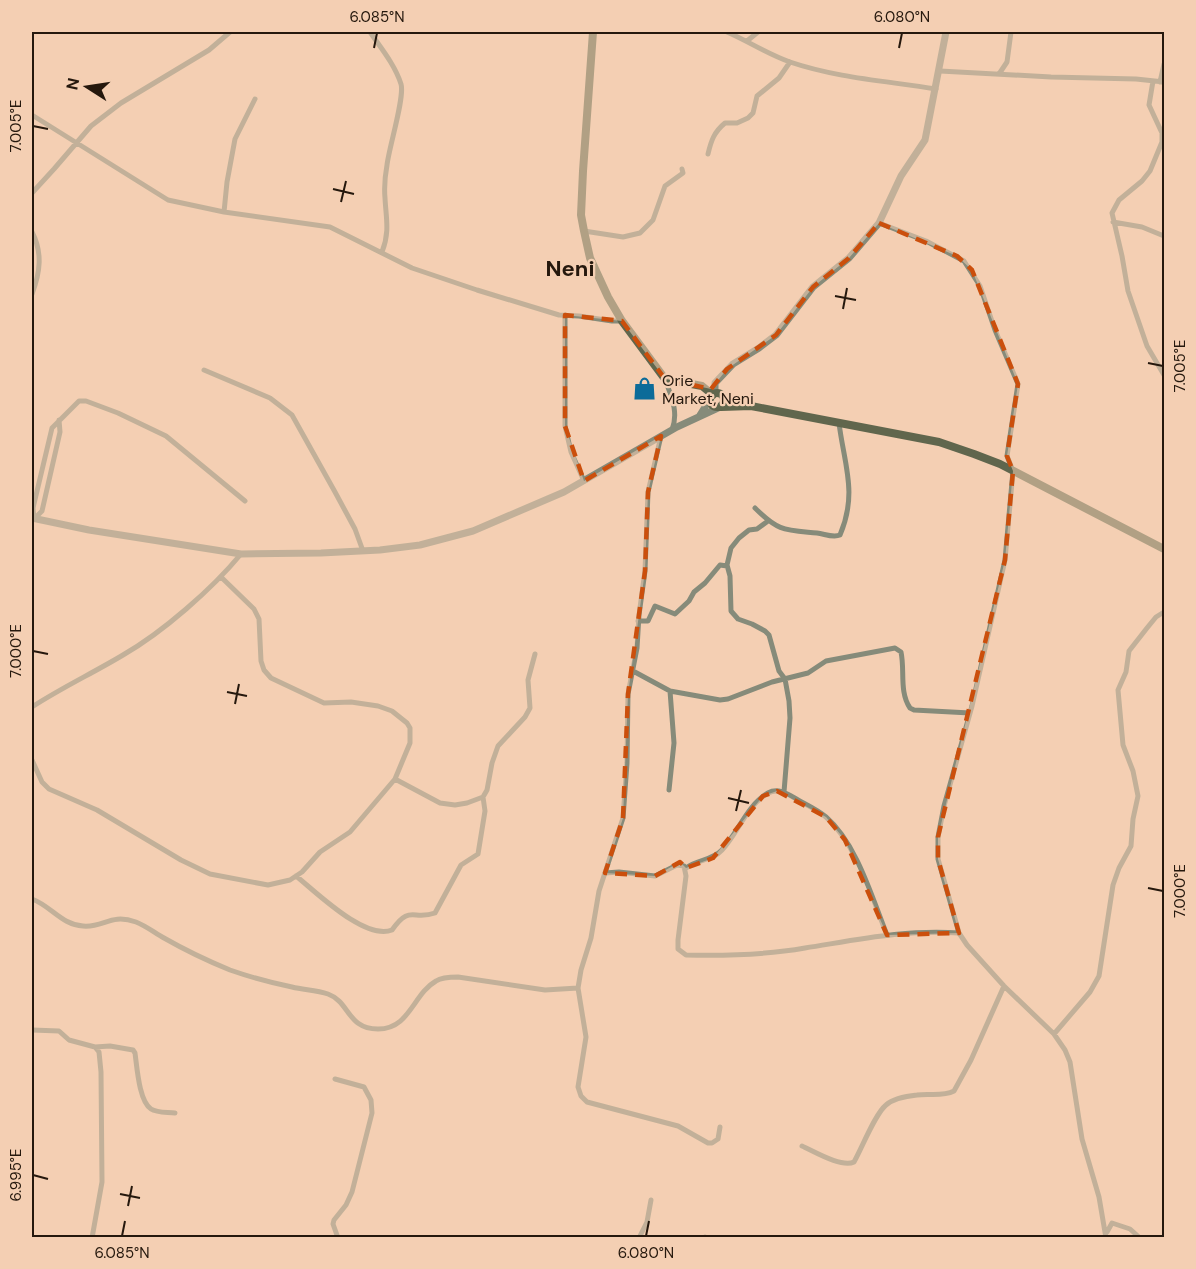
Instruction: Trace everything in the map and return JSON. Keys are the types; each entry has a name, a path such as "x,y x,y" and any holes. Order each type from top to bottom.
{"main road":[{"path":"593,32 581,214 590,258 622,321 665,379 702,386 724,403 719,407"},
{"path":"715,396 751,406 939,442 1013,471 1164,549"},
{"path":"715,396 713,406 751,406"}],"street":[{"path":"32,193 91,126 121,103 209,50 230,32"},
{"path":"370,32 394,69 402,94 387,166 385,201 388,230 387,241 382,252"},
{"path":"727,32 790,62 850,78 936,89"},
{"path":"747,40 758,32"},
{"path":"700,415 715,396 715,383 727,369 776,335 813,287 849,258 879,223 901,176 925,140 946,32"},
{"path":"999,74 1007,62 1011,32"},
{"path":"708,154 712,138 720,127 725,123 737,123 753,113 757,96 779,78 790,62"},
{"path":"1007,62 1016,75"},
{"path":"940,71 1162,82 1164,64"},
{"path":"1152,81 1149,105 1162,133 1162,142 1150,171 1114,206 1112,213 1128,291 1147,346 1164,375"},
{"path":"224,212 226,182 235,139 255,99"},
{"path":"32,115 168,200 224,212 330,227 412,268 559,315 622,321"},
{"path":"584,231 623,237 640,233 653,220 665,186 683,173 682,169"},
{"path":"1113,222 1142,227 1164,236"},
{"path":"879,223 957,256 972,270 1018,384 1007,456 1013,471 1005,560 938,837 938,859 959,933 1004,986 1054,1034 1065,1050 1070,1062 1083,1139 1106,1235"},
{"path":"32,232 38,245 40,262 32,294"},
{"path":"565,315 565,426 571,452 584,481"},
{"path":"204,370 270,398 292,415 355,530 363,551"},
{"path":"665,379 673,400 675,416 672,430"},
{"path":"33,519 42,511 60,432 59,420 79,401 86,401 136,421 166,436 245,501"},
{"path":"33,519 241,554 363,551 420,545 465,534 564,492 661,436 719,407"},
{"path":"755,508 768,521 788,531 819,533 834,537 840,535 848,513 850,483 839,423"},
{"path":"661,436 648,492 645,571 633,671 628,694 623,818 599,891 591,938 580,970 578,988 586,1037 578,1087 584,1099 678,1126 708,1143 718,1139 720,1127"},
{"path":"768,521 757,529 749,530 739,538 731,548 727,566 730,576 731,611 738,619 769,635 779,671 785,679 790,718 783,792"},
{"path":"32,707 125,654 158,631 221,577 241,554"},
{"path":"638,621 648,621 655,606 675,614 689,601 699,586 705,584 716,568 720,565 727,566"},
{"path":"32,759 42,782 49,789 97,810 201,871 268,885 290,880 320,852 350,832 395,778 410,744 410,728 392,711 378,706 351,702 324,703 271,678 264,670 261,661 259,619 254,609 221,577"},
{"path":"1054,1034 1090,992 1099,976 1113,885 1131,846 1138,796 1133,771 1123,745 1118,690 1125,672 1129,651 1147,627 1164,612"},
{"path":"633,671 670,692 720,700 772,682 808,674 826,662 895,648 901,652 903,693 910,708 970,712"},
{"path":"395,778 440,803 467,804 483,797 487,790 498,746 525,717 530,708 528,680 535,654"},
{"path":"669,790 674,743 670,692"},
{"path":"686,868 694,863 713,858 722,851 739,825 763,796 771,792 783,792 826,817 845,840 862,871 887,935"},
{"path":"296,876 343,915 381,931 392,930 400,918 405,915 435,913 461,865 478,854 485,811 483,797"},
{"path":"605,873 619,872 655,876 677,865 686,868"},
{"path":"686,868 678,949 686,954 753,955 887,935 936,931 959,933"},
{"path":"32,899 69,923 93,926 114,919 138,923 231,970 292,987 332,995 356,1023 376,1029 388,1028 400,1022 426,989 444,978 458,977 545,990 578,988"},
{"path":"802,1146 840,1163 850,1165 854,1162 876,1118 886,1104 904,1097 954,1091 971,1060 1004,986"},
{"path":"32,1030 59,1031 69,1040 95,1047 110,1046 132,1050 135,1053 138,1083 146,1104 155,1111 175,1113"},
{"path":"92,1238 102,1182 101,1072 100,1058 95,1047"},
{"path":"335,1079 364,1087 371,1100 372,1113 352,1192 346,1205 334,1220 334,1229 338,1238"},
{"path":"639,1238 648,1222 651,1200"},
{"path":"1106,1235 1112,1223 1130,1229 1140,1238"}],"highlighted area":[{"path":"879,223 957,256 972,270 1018,384 1007,456 1013,471 1005,560 938,837 938,859 959,933 887,935 845,840 826,817 777,791 763,796 713,858 686,868 680,862 655,876 605,873 623,818 628,694 645,571 648,492 661,436 584,481 565,426 565,315 622,321 665,379 711,389 727,369 776,335 813,287 849,258"}],"place":[{"name":"Orie Market, Neni","path":"644,389"}],"district":[{"name":"Neni","path":"570,268"}]}
